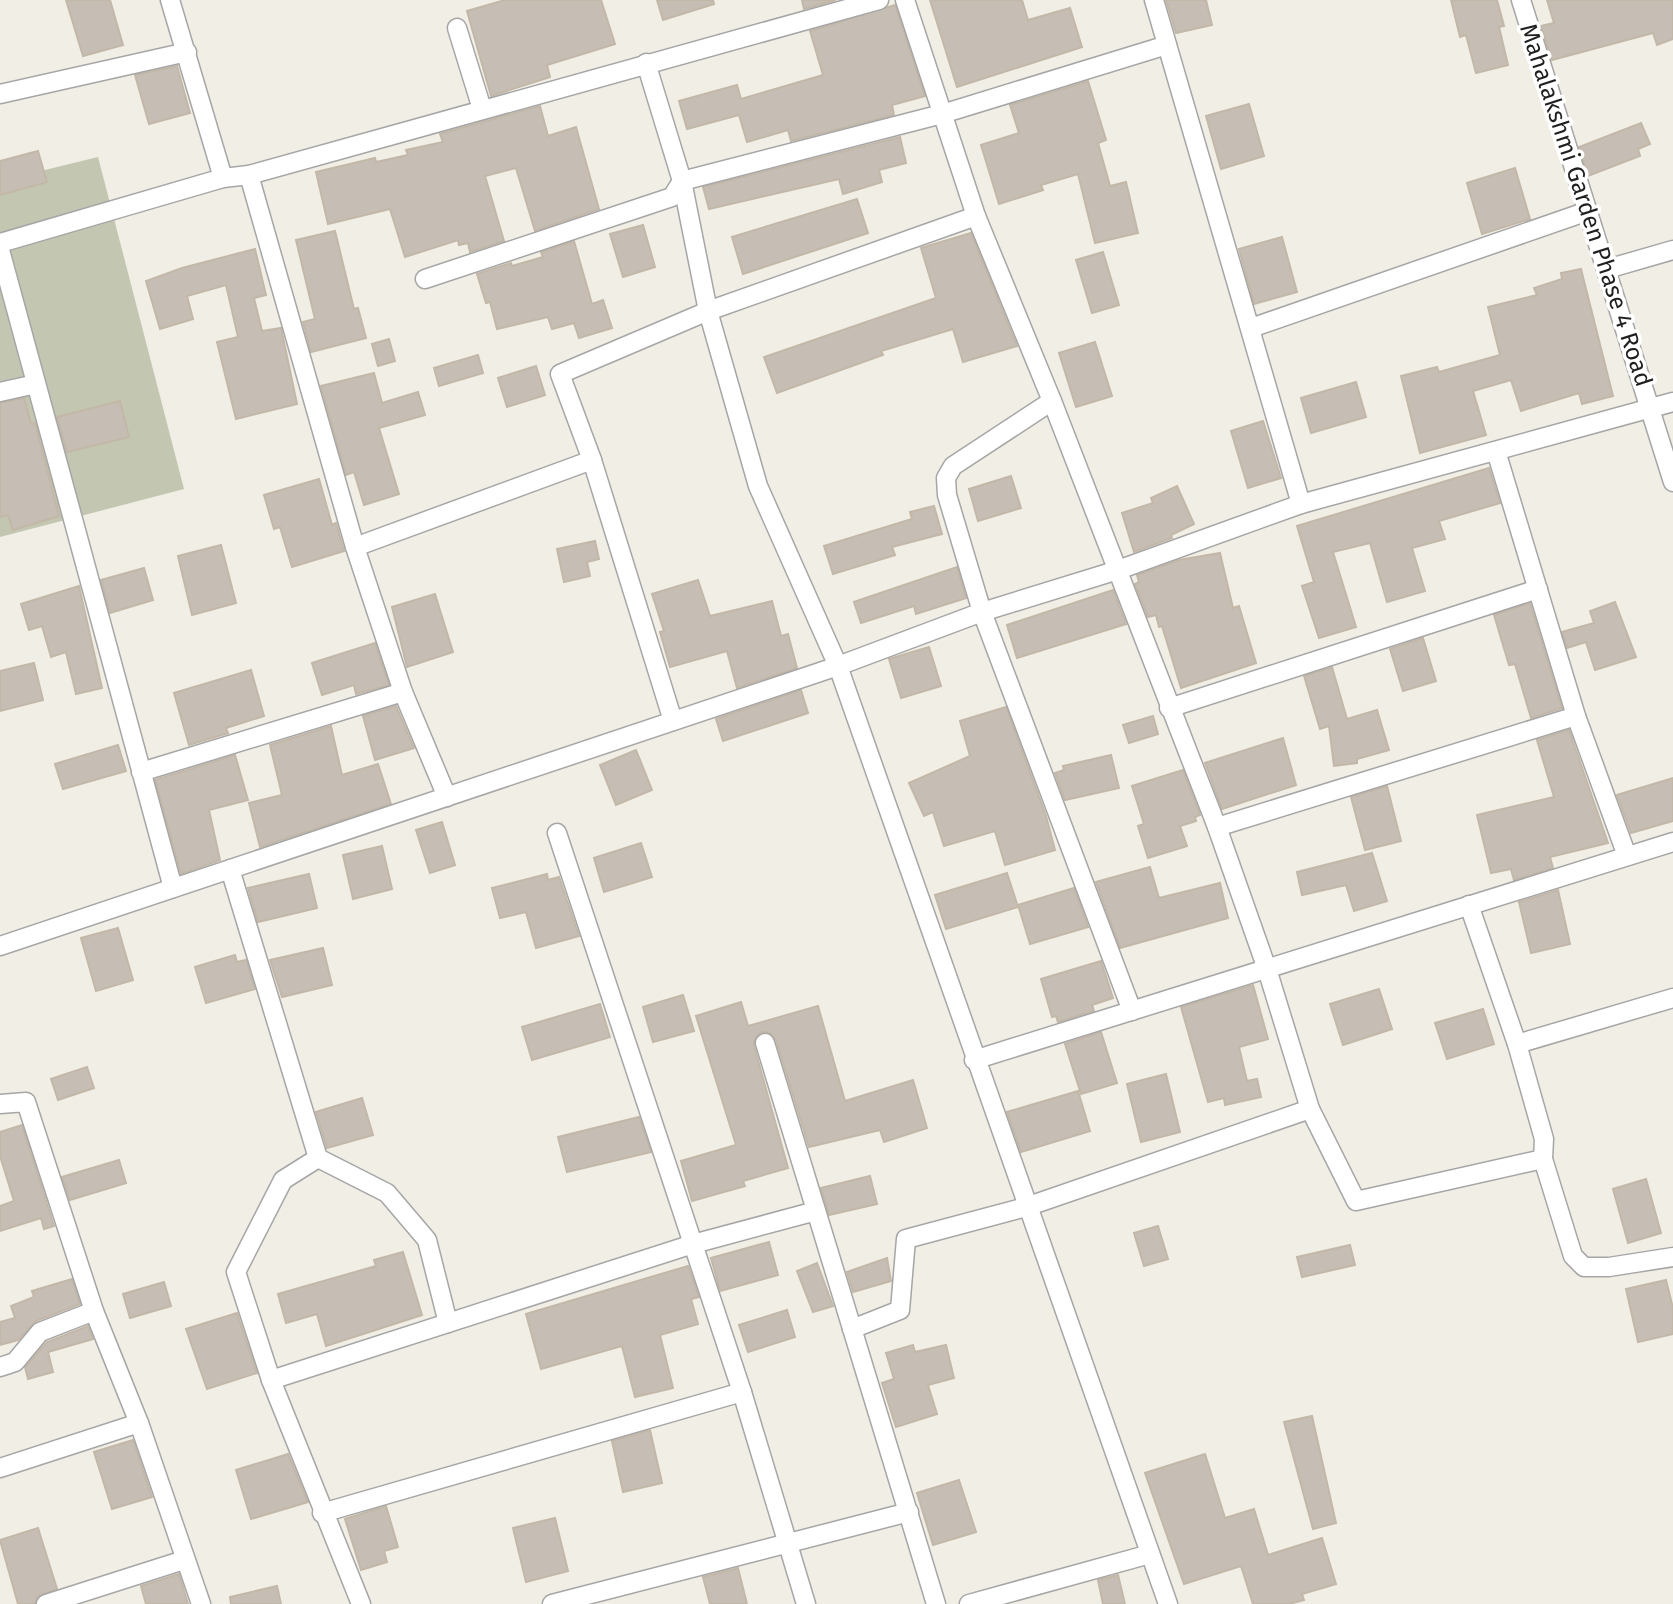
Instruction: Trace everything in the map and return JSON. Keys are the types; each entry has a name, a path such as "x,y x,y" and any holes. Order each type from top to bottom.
{"street":[{"path":"170,0 223,178"},
{"path":"0,243 47,232 223,178 249,175 879,0"},
{"path":"905,0 976,216 1052,401 1217,827 1267,969 1310,1109 1356,1202 1543,1159"},
{"path":"1154,0 1301,503"},
{"name":"Mahalakshmi Garden Phase 4 Road","path":"1521,0 1673,482"},
{"path":"457,28 482,109"},
{"path":"425,279 672,197 682,181 942,114 1167,46"},
{"path":"0,94 187,52"},
{"path":"646,63 682,181 708,311 758,486 838,666 974,1060 1168,1604"},
{"path":"249,175 355,547 402,692 447,797"},
{"path":"1251,328 1588,211"},
{"path":"673,721 592,460 560,374 708,311 976,216"},
{"path":"0,250 173,888"},
{"path":"1607,270 1673,250"},
{"path":"0,392 36,384"},
{"path":"1052,401 967,454 953,466 946,478 947,495 963,556 982,612 1132,1011"},
{"path":"0,946 838,666 982,612 1118,570 1301,503 1673,402"},
{"path":"1496,451 1576,716 1628,856"},
{"path":"355,547 592,460"},
{"path":"1169,708 1538,589"},
{"path":"141,772 402,692"},
{"path":"1217,827 1576,716"},
{"path":"557,833 742,1392 806,1604"},
{"path":"974,1060 1673,842"},
{"path":"230,870 318,1158 387,1194 427,1240 448,1323"},
{"path":"1469,905 1517,1044 1544,1139 1543,1159 1573,1256 1584,1267 1609,1267 1673,1257"},
{"path":"1517,1044 1673,998"},
{"path":"765,1043 936,1604"},
{"path":"0,1104 26,1101 94,1311 139,1423 201,1604"},
{"path":"852,1329 900,1310 906,1239 1026,1206 1310,1109"},
{"path":"318,1158 283,1180 236,1272 271,1380 322,1513 361,1604"},
{"path":"271,1380 693,1244 816,1211"},
{"path":"0,1367 15,1362 40,1332 94,1311"},
{"path":"322,1513 742,1392"},
{"path":"0,1468 139,1423"},
{"path":"552,1604 908,1512"},
{"path":"969,1604 1150,1554"},
{"path":"46,1604 184,1560"}],"shaded area":[{"path":"98,157 184,489 0,537 0,181"}],"building":[{"path":"66,0 110,0 123,45 83,56"},
{"path":"505,0 601,0 615,44 547,65 550,77 491,96 467,11"},
{"path":"657,0 713,0 714,4 663,20"},
{"path":"802,0 836,0 804,9"},
{"path":"930,0 1022,0 1028,20 1070,8 1082,47 957,87"},
{"path":"1166,0 1206,0 1212,25 1176,33"},
{"path":"1451,0 1497,0 1504,26 1499,27 1508,65 1476,73 1466,35 1460,37"},
{"path":"1547,0 1673,0 1673,39 1657,45 1653,33 1552,60 1541,26 1554,23"},
{"path":"895,5 925,96 892,105 894,115 791,141 788,130 747,142 739,115 687,129 679,101 737,85 741,99 823,75 810,31"},
{"path":"177,66 190,113 149,124 135,75"},
{"path":"1088,81 1106,140 1098,143 1110,186 1126,182 1138,233 1095,243 1078,174 1041,185 1043,190 999,204 981,145 1019,133 1010,105"},
{"path":"1249,104 1264,156 1221,169 1206,116"},
{"path":"540,106 548,136 576,127 599,209 535,231 516,168 485,176 504,241 470,252 468,243 459,245 458,240 405,257 390,209 328,224 316,172 375,158 376,162 408,155 406,150 443,142 440,134"},
{"path":"1641,123 1650,144 1638,149 1640,156 1588,176 1579,147"},
{"path":"900,137 906,163 879,170 882,182 843,194 839,179 709,209 703,187"},
{"path":"38,151 47,182 0,195 0,161"},
{"path":"1515,168 1530,219 1482,234 1467,183"},
{"path":"857,199 868,233 743,274 732,237"},
{"path":"643,225 655,267 623,277 610,234"},
{"path":"335,231 354,309 358,308 366,338 311,352 303,322 315,319 296,240"},
{"path":"971,233 1017,346 963,362 953,329 881,351 883,355 777,393 764,357 936,298 921,248"},
{"path":"1282,237 1297,292 1254,304 1239,249"},
{"path":"574,241 592,304 603,300 612,328 579,338 574,323 552,329 548,317 497,329 490,302 486,303 477,274 511,263 512,266 543,257 541,252"},
{"path":"255,249 266,295 254,298 262,331 281,328 297,404 236,419 217,342 238,337 226,285 187,296 193,319 160,329 146,281 182,268"},
{"path":"1103,252 1119,305 1092,313 1076,260"},
{"path":"1581,269 1613,396 1582,404 1579,393 1521,411 1511,380 1473,391 1486,435 1420,453 1401,376 1437,367 1439,372 1500,355 1488,307 1537,295 1534,288 1562,279 1561,273"},
{"path":"389,339 395,361 378,366 372,344"},
{"path":"1095,342 1112,396 1076,407 1059,353"},
{"path":"478,355 483,373 439,386 434,368"},
{"path":"536,366 545,395 507,407 498,378"},
{"path":"374,373 382,403 418,392 425,415 379,428 399,494 364,505 354,472 346,475 321,386"},
{"path":"1356,382 1366,417 1311,433 1301,398"},
{"path":"24,398 31,424 35,423 59,516 13,530 8,515 0,517 0,403"},
{"path":"120,401 129,437 67,452 57,417"},
{"path":"1263,421 1281,478 1248,488 1231,431"},
{"path":"1489,468 1500,503 1439,521 1445,539 1412,548 1425,591 1387,602 1370,543 1333,552 1356,627 1319,638 1302,586 1314,582 1297,526"},
{"path":"1011,476 1021,508 978,521 969,489"},
{"path":"319,479 332,525 336,523 344,551 292,567 280,527 274,529 264,495"},
{"path":"1177,486 1194,524 1171,535 1172,538 1134,552 1122,513 1153,503 1151,498"},
{"path":"934,506 942,534 892,547 895,555 833,574 824,546 912,519 910,512"},
{"path":"595,541 599,559 587,562 590,576 564,582 557,549"},
{"path":"221,545 236,603 192,615 178,556"},
{"path":"1220,553 1233,608 1239,606 1256,663 1181,688 1162,626 1159,627 1156,615 1148,617 1135,584 1139,582 1137,575 1179,560"},
{"path":"957,567 966,598 916,614 914,606 861,623 854,602"},
{"path":"144,568 153,600 110,613 101,580"},
{"path":"698,580 710,616 772,601 781,636 788,634 797,668 737,688 727,651 670,667 660,632 664,631 652,594"},
{"path":"79,586 102,688 76,694 66,652 51,657 42,626 29,630 21,604"},
{"path":"1113,590 1126,624 1017,658 1007,625"},
{"path":"435,594 453,652 407,667 392,607"},
{"path":"1615,602 1636,657 1595,670 1586,642 1567,648 1562,632 1594,623 1590,611"},
{"path":"1530,603 1562,708 1531,718 1515,664 1509,665 1494,615"},
{"path":"1423,638 1436,681 1403,691 1390,649"},
{"path":"375,643 389,685 356,694 354,685 322,695 312,663"},
{"path":"929,647 941,686 901,698 889,659"},
{"path":"34,663 43,700 0,711 0,671"},
{"path":"1332,667 1347,719 1377,710 1389,750 1357,759 1357,763 1334,766 1329,726 1320,729 1304,676"},
{"path":"251,670 264,716 226,728 228,733 189,745 174,693"},
{"path":"801,690 808,713 723,741 716,719"},
{"path":"396,706 414,748 375,760 363,716"},
{"path":"1006,707 1046,816 1055,850 1005,865 995,831 944,846 933,812 924,816 909,783 970,756 960,721"},
{"path":"1153,716 1158,734 1129,743 1123,725"},
{"path":"331,726 342,775 378,764 391,804 260,847 249,803 282,795 270,745"},
{"path":"1569,730 1608,843 1550,857 1553,868 1514,880 1511,869 1491,873 1477,815 1554,797 1537,740"},
{"path":"1283,738 1296,785 1222,809 1205,763"},
{"path":"118,745 126,771 63,789 55,764"},
{"path":"636,750 652,790 616,805 600,765"},
{"path":"235,755 248,800 209,810 220,860 181,874 155,780"},
{"path":"1111,755 1119,788 1065,800 1055,773 1064,770 1063,766"},
{"path":"1183,770 1200,815 1195,817 1196,821 1180,826 1187,846 1148,858 1138,826 1144,824 1132,786"},
{"path":"1673,778 1673,821 1631,833 1617,795"},
{"path":"1387,786 1401,841 1365,850 1351,797"},
{"path":"442,822 455,865 430,873 416,830"},
{"path":"641,843 652,877 604,892 594,858"},
{"path":"382,846 392,889 353,899 343,855"},
{"path":"1372,853 1387,901 1354,911 1346,885 1302,895 1297,872"},
{"path":"1150,867 1159,898 1220,883 1228,918 1120,948 1096,882"},
{"path":"1007,873 1018,907 946,929 935,895"},
{"path":"309,874 317,908 258,922 248,888"},
{"path":"547,874 548,880 559,877 579,936 536,948 526,912 500,918 492,888"},
{"path":"1074,888 1088,927 1030,944 1018,905"},
{"path":"1558,890 1570,944 1531,953 1519,902"},
{"path":"118,928 133,980 96,991 81,938"},
{"path":"323,948 332,985 282,997 270,960"},
{"path":"235,955 237,962 246,960 255,989 206,1003 195,967"},
{"path":"1101,961 1113,998 1092,1005 1094,1011 1058,1022 1056,1016 1052,1017 1041,979"},
{"path":"1253,985 1268,1039 1239,1047 1247,1081 1257,1079 1261,1097 1225,1105 1224,1098 1208,1102 1181,1007"},
{"path":"1379,989 1392,1029 1343,1045 1330,1004"},
{"path":"683,995 694,1031 653,1042 643,1007"},
{"path":"741,1002 748,1026 818,1006 845,1101 913,1080 927,1128 884,1142 880,1130 809,1147 776,1040 768,1032 761,1032 754,1040 754,1046 788,1168 743,1181 745,1186 692,1201 681,1161 736,1145 696,1016"},
{"path":"600,1004 610,1037 532,1060 522,1027"},
{"path":"1483,1009 1494,1044 1447,1059 1435,1023"},
{"path":"1101,1032 1117,1083 1081,1094 1065,1044"},
{"path":"87,1067 94,1088 58,1100 51,1079"},
{"path":"1166,1074 1180,1132 1141,1142 1127,1084"},
{"path":"1078,1091 1090,1131 1021,1152 1007,1112"},
{"path":"362,1098 373,1135 327,1148 316,1112"},
{"path":"639,1117 651,1152 567,1172 558,1137"},
{"path":"22,1125 54,1226 44,1229 41,1218 0,1231 0,1206 14,1201 0,1156 0,1132"},
{"path":"119,1160 126,1183 70,1200 62,1177"},
{"path":"870,1176 877,1204 829,1215 821,1188"},
{"path":"1646,1179 1661,1233 1628,1243 1613,1189"},
{"path":"1158,1226 1168,1259 1144,1266 1134,1233"},
{"path":"769,1242 778,1275 720,1291 711,1258"},
{"path":"1350,1245 1355,1265 1302,1277 1297,1257"},
{"path":"403,1252 422,1315 326,1346 317,1314 286,1323 278,1294 376,1266 374,1260"},
{"path":"887,1258 891,1281 853,1292 847,1272"},
{"path":"817,1263 833,1306 813,1312 797,1271"},
{"path":"688,1266 699,1297 691,1299 698,1324 660,1335 673,1388 635,1397 622,1346 541,1369 526,1314"},
{"path":"72,1279 80,1304 36,1321 18,1340 0,1345 0,1322 15,1318 11,1306 34,1297 32,1291"},
{"path":"1666,1280 1673,1308 1673,1334 1638,1342 1626,1289"},
{"path":"164,1282 171,1306 130,1318 123,1294"},
{"path":"787,1310 795,1337 748,1352 739,1325"},
{"path":"237,1313 257,1373 207,1389 186,1329"},
{"path":"88,1326 93,1339 48,1352 53,1372 28,1379 25,1367 47,1342"},
{"path":"913,1345 915,1352 946,1345 954,1378 928,1385 937,1414 896,1427 882,1383 894,1379 886,1353"},
{"path":"1312,1416 1336,1523 1313,1529 1284,1422"},
{"path":"650,1430 662,1483 623,1492 612,1441"},
{"path":"133,1440 152,1497 112,1509 94,1452"},
{"path":"288,1454 308,1502 251,1519 236,1470"},
{"path":"1205,1454 1225,1518 1254,1509 1268,1555 1322,1538 1336,1584 1302,1594 1304,1600 1289,1604 1253,1604 1241,1566 1184,1584 1145,1473"},
{"path":"959,1480 976,1532 933,1545 917,1493"},
{"path":"386,1506 398,1547 384,1551 387,1562 361,1570 345,1519"},
{"path":"555,1518 568,1571 526,1582 513,1528"},
{"path":"38,1528 57,1589 38,1596 35,1604 18,1604 0,1540"},
{"path":"738,1568 747,1604 710,1604 703,1577"},
{"path":"179,1574 188,1604 146,1604 141,1586"},
{"path":"1118,1575 1125,1604 1103,1604 1098,1580"},
{"path":"277,1586 281,1604 231,1604 230,1597"}]}
